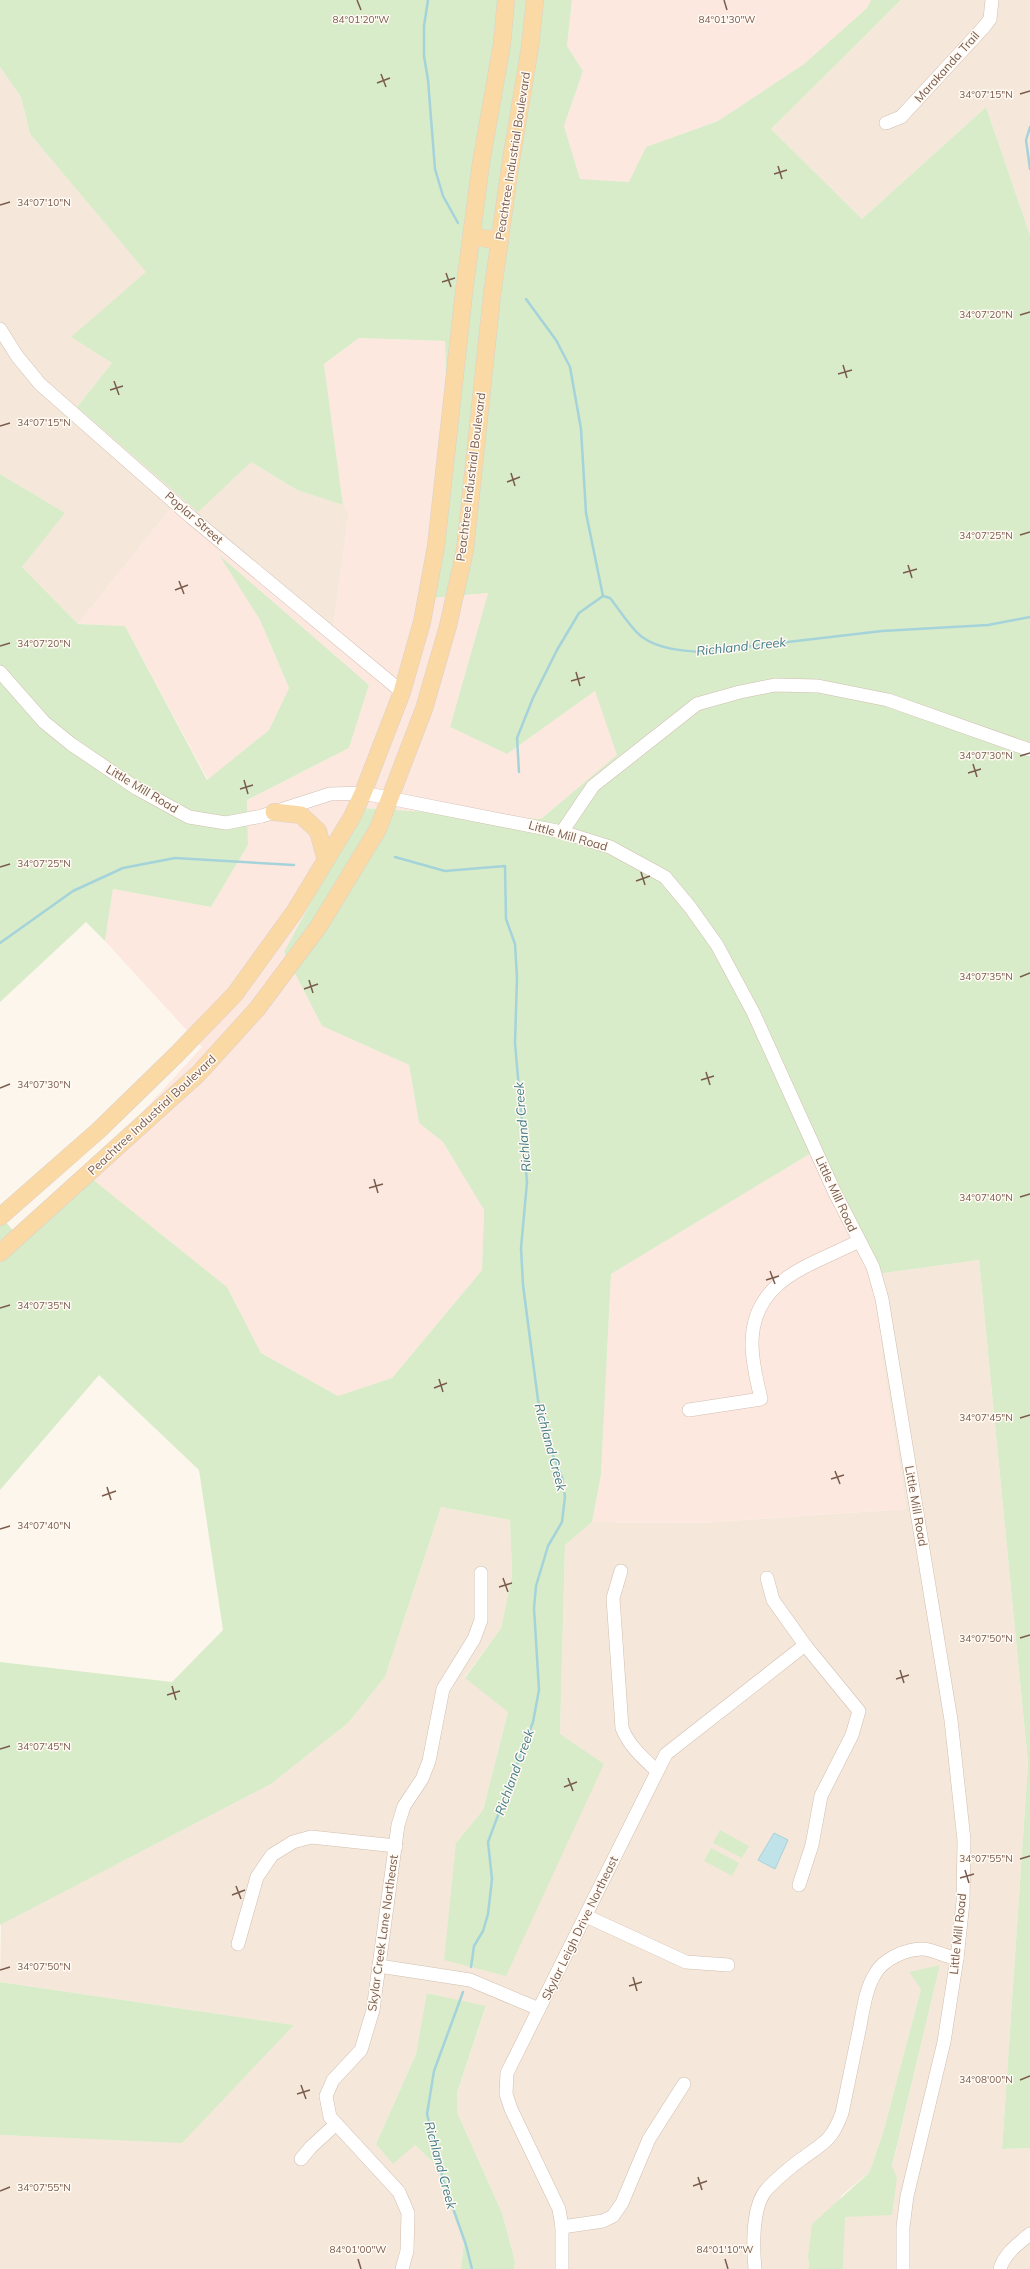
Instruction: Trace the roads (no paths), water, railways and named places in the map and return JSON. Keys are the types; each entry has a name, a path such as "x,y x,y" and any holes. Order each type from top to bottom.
{"main road":[{"path":"16,1238 0,1218 99,1130 176,1055 235,994 295,911 326,860 363,793 402,692 422,622 436,546 448,427 471,236 481,163 502,44 506,0"},
{"name":"Peachtree Industrial Boulevard","path":"0,1253 198,1074 257,1009 319,926 378,829 424,708 448,626 464,550 476,430 500,241 530,47 535,0"},
{"path":"471,236 500,241"},
{"path":"274,812 301,815 318,831 326,860"}],"street":[{"name":"Marakanda Trail","path":"886,123 901,117 984,27 990,19 992,0"},
{"name":"Poplar Street","path":"0,329 17,356 40,384 191,517 402,692"},
{"name":"Little Mill Road","path":"0,672 44,722 71,744 136,788 189,817 226,823 274,812 330,794 363,793 389,800 518,822 562,832 610,847 665,877 690,907 717,945 753,1012 859,1241 873,1267 882,1299 951,1720 964,1840 962,1902 957,1958 944,2042 907,2196 903,2227 903,2269"},
{"path":"562,832 594,786 697,704 740,692 775,685 818,686 888,700 1030,750"},
{"path":"689,1410 761,1399 752,1346 756,1314 763,1300 771,1290 784,1279 804,1267 859,1241"},
{"path":"621,1571 613,1598 622,1728 626,1739 633,1748 657,1771"},
{"name":"Skylar Creek Lane Northeast","path":"402,2269 407,2251 408,2213 399,2192 330,2117 326,2096 333,2080 361,2050 373,2010 396,1846 404,1806 422,1779 429,1761 443,1689 474,1639 481,1620 481,1573"},
{"path":"767,1578 773,1600 805,1645 859,1711 852,1735 821,1796 812,1845 799,1885"},
{"name":"Skylar Leigh Drive Northeast","path":"562,2269 562,2227 559,2209 529,2148 506,2094 507,2073 666,1754 805,1645"},
{"path":"238,1944 257,1877 272,1855 293,1842 311,1837 396,1846"},
{"path":"586,1916 686,1962 728,1965"},
{"path":"755,2269 754,2226 764,2194 801,2159 828,2141 836,2130 842,2113 865,2003 874,1974 884,1962 907,1952 922,1949 934,1951 945,1957 957,1958"},
{"path":"379,1966 470,1980 519,1999 539,2009"},
{"path":"562,2227 604,2221 613,2216 622,2203 648,2139 684,2084"},
{"path":"301,2159 311,2147 336,2124"},
{"path":"1000,2269 1002,2263 1016,2246 1030,2234"}],"water":[{"path":"774,1833 788,1840 775,1869 758,1860"}],"waterway":[{"path":"428,0 424,26 424,56 428,80 435,169 443,196 458,223"},
{"path":"1030,127 1026,140 1030,169"},
{"path":"526,299 556,340 570,367 581,429 586,513 603,596"},
{"name":"Richland Creek","path":"519,772 517,738 533,698 557,650 579,613 603,596 610,598 634,629 642,637 649,641 671,649 702,652 882,631 988,625 1030,617"},
{"name":"Richland Creek","path":"395,857 445,871 505,866 506,919 515,944 517,978 515,1043 527,1182 521,1248 523,1285 538,1400 548,1443 562,1477 565,1497 562,1522 548,1546 536,1586 534,1608 539,1690 533,1722 488,1842 492,1879 488,1914 483,1931 474,1946 471,1967"},
{"path":"0,943 73,891 123,868 175,858 294,865"},
{"name":"Richland Creek","path":"463,1992 434,2071 427,2114 444,2183 466,2245 472,2269"}]}
